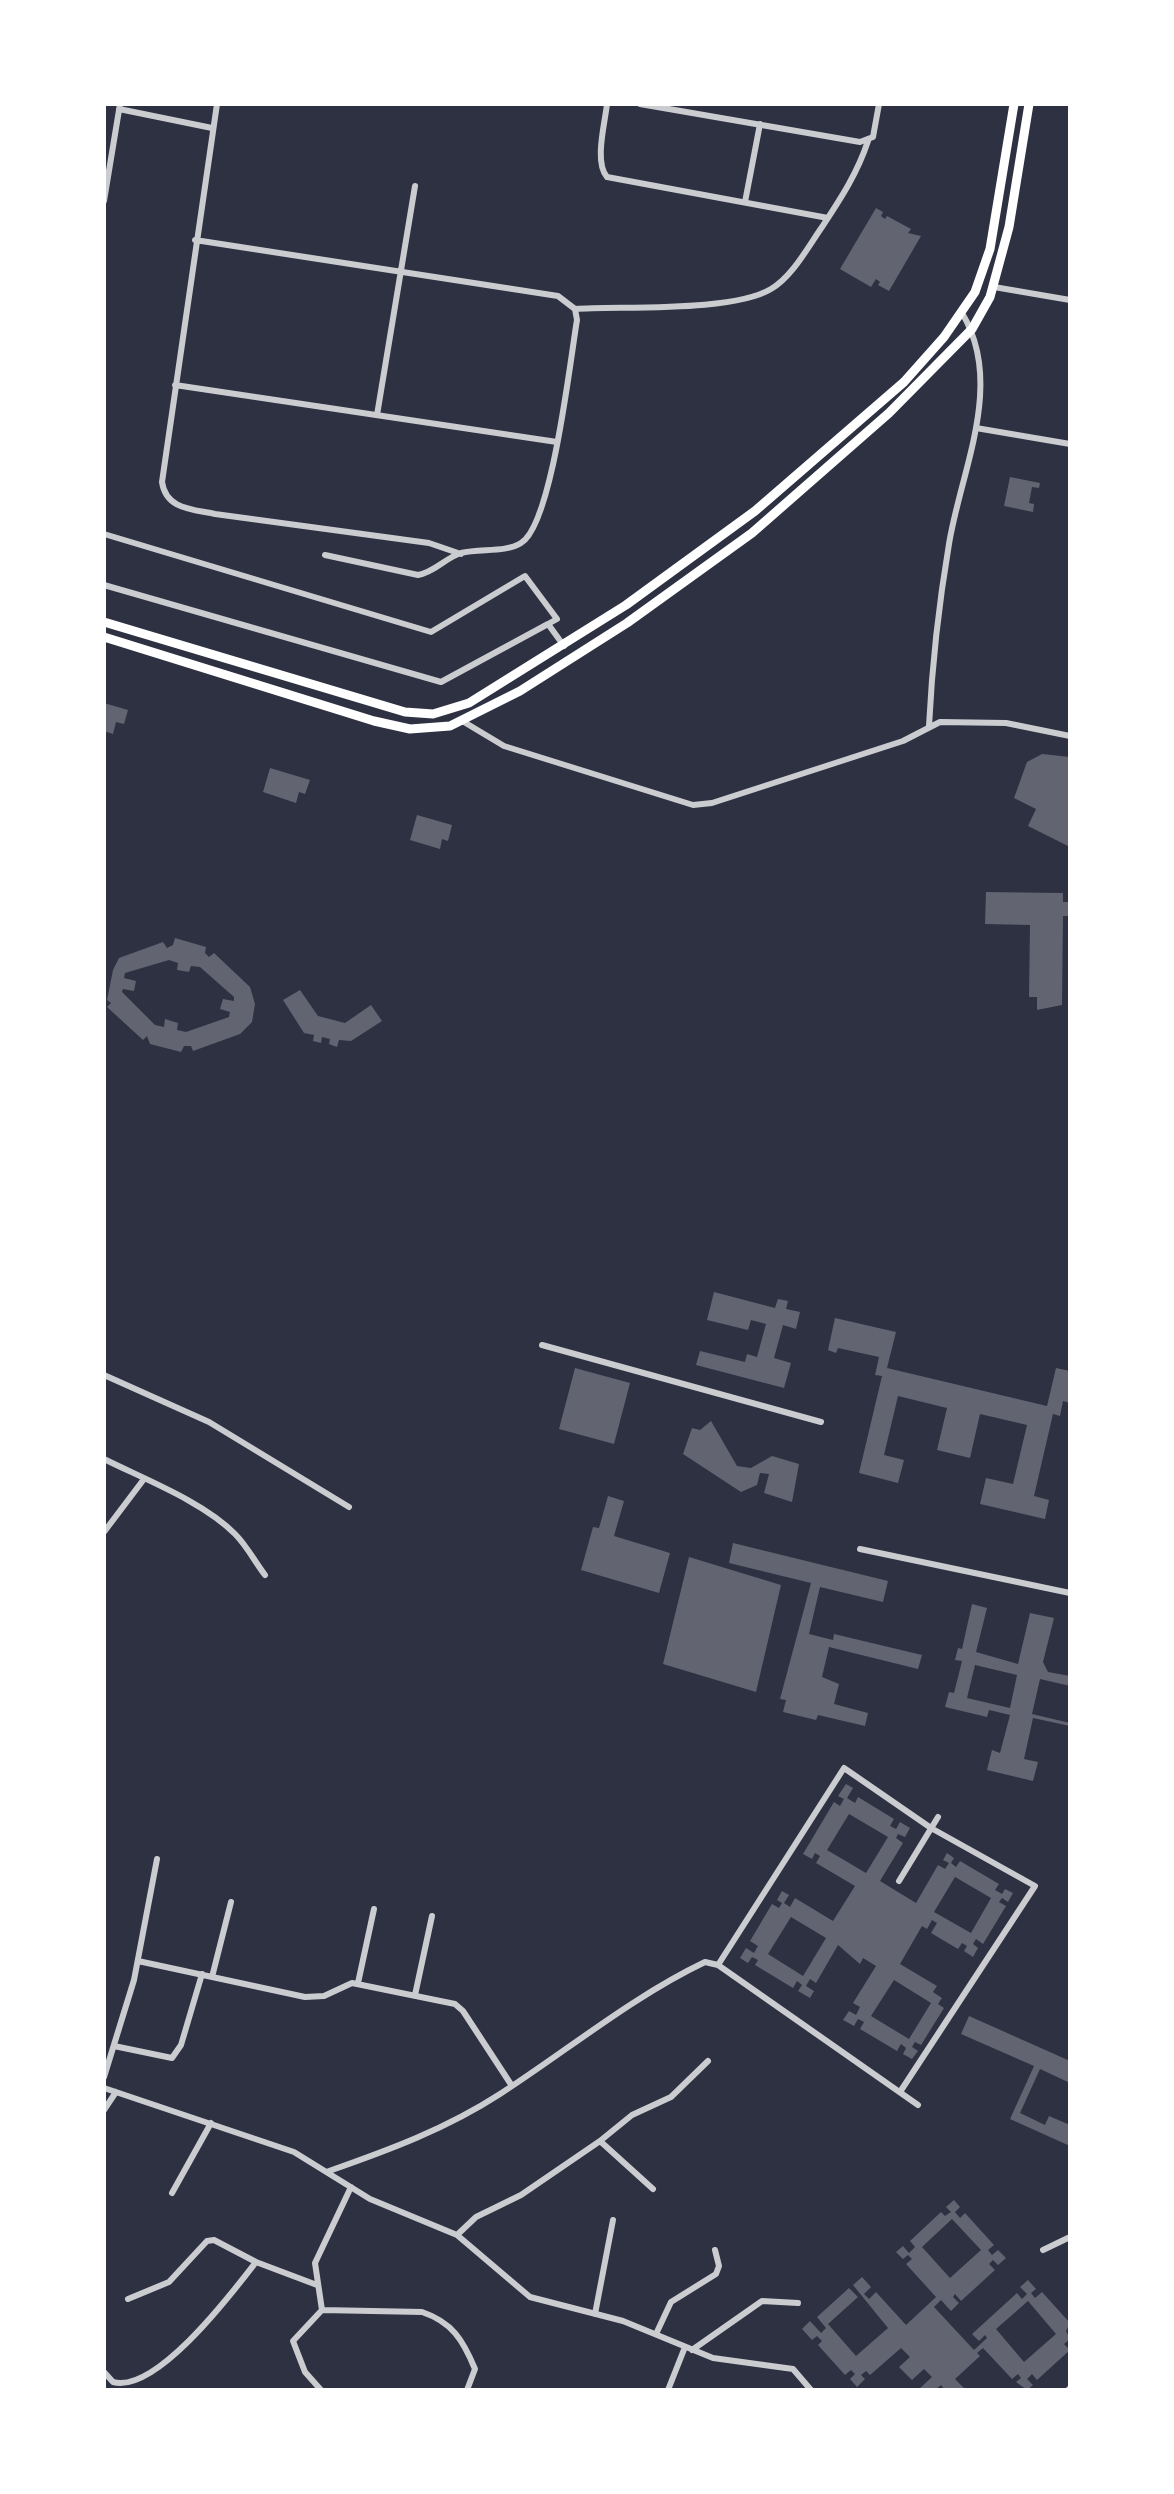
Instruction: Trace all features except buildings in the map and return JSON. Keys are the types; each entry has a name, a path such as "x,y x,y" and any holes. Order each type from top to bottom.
{"highway":[{"path":"104,622 340,695 421,714 450,711 469,703 660,583 755,511 904,382 962,313 975,292 990,249 1014,104"},
{"path":"104,637 374,721 432,730 464,722 583,653 752,533 856,444 972,329 994,287 1009,227 1029,104"}],"street":[{"path":"217,104 162,482 170,502 215,514 429,543 461,554"},
{"path":"607,104 601,161 602,171 607,177 828,218"},
{"path":"640,104 868,141"},
{"path":"692,113 694,104"},
{"path":"575,309 691,305 751,297 778,285 854,180 868,141 875,131 879,104"},
{"path":"104,201 120,107 212,128"},
{"path":"745,202 760,124"},
{"path":"104,135 114,138"},
{"path":"377,415 415,186"},
{"path":"195,240 401,269 558,296 569,300 575,309 577,320 557,442 548,488 532,534 516,546 461,554 428,573 418,575 325,555"},
{"path":"994,287 1070,300"},
{"path":"929,726 948,546 976,428 981,376 972,329 962,313"},
{"path":"175,385 557,442"},
{"path":"976,428 1070,444"},
{"path":"104,534 431,632 525,576 557,619 441,682 104,585"},
{"path":"548,624 564,646"},
{"path":"464,722 504,746 693,805 712,803 903,741 929,726 959,720 1006,723 1070,736"},
{"path":"542,1345 821,1422"},
{"path":"104,1375 209,1422 349,1507"},
{"path":"104,1459 225,1525 265,1575"},
{"path":"104,1532 144,1479"},
{"path":"860,1549 1070,1593"},
{"path":"718,1965 844,1768 931,1828 1035,1886 900,2092"},
{"path":"899,1881 938,1817"},
{"path":"104,2077 138,1961 157,1859"},
{"path":"212,1977 231,1902"},
{"path":"358,1983 374,1909"},
{"path":"415,1995 432,1916"},
{"path":"138,1961 312,1998 358,1983 445,2001 463,2011 512,2086"},
{"path":"329,2171 412,2143 512,2086 644,1996 705,1962 718,1965 918,2105"},
{"path":"114,2046 172,2058 181,2045 202,1974"},
{"path":"457,2235 476,2217 529,2190 632,2115 671,2097 708,2061"},
{"path":"104,2088 294,2152 382,2205 457,2235 530,2297 595,2314 729,2362 793,2369 811,2390"},
{"path":"104,2110 116,2092"},
{"path":"172,2193 211,2123"},
{"path":"600,2141 653,2189"},
{"path":"322,2310 315,2263 351,2187"},
{"path":"595,2314 613,2220"},
{"path":"1043,2250 1070,2237"},
{"path":"128,2299 169,2282 207,2241 223,2243 256,2262 317,2285"},
{"path":"656,2334 671,2302 716,2274 719,2266 715,2250"},
{"path":"104,2372 113,2382 131,2382 183,2348 256,2262"},
{"path":"668,2390 688,2348 762,2301 798,2303"},
{"path":"321,2390 305,2372 293,2341 322,2310 422,2312 435,2316 463,2340 475,2369 467,2390"}]}
